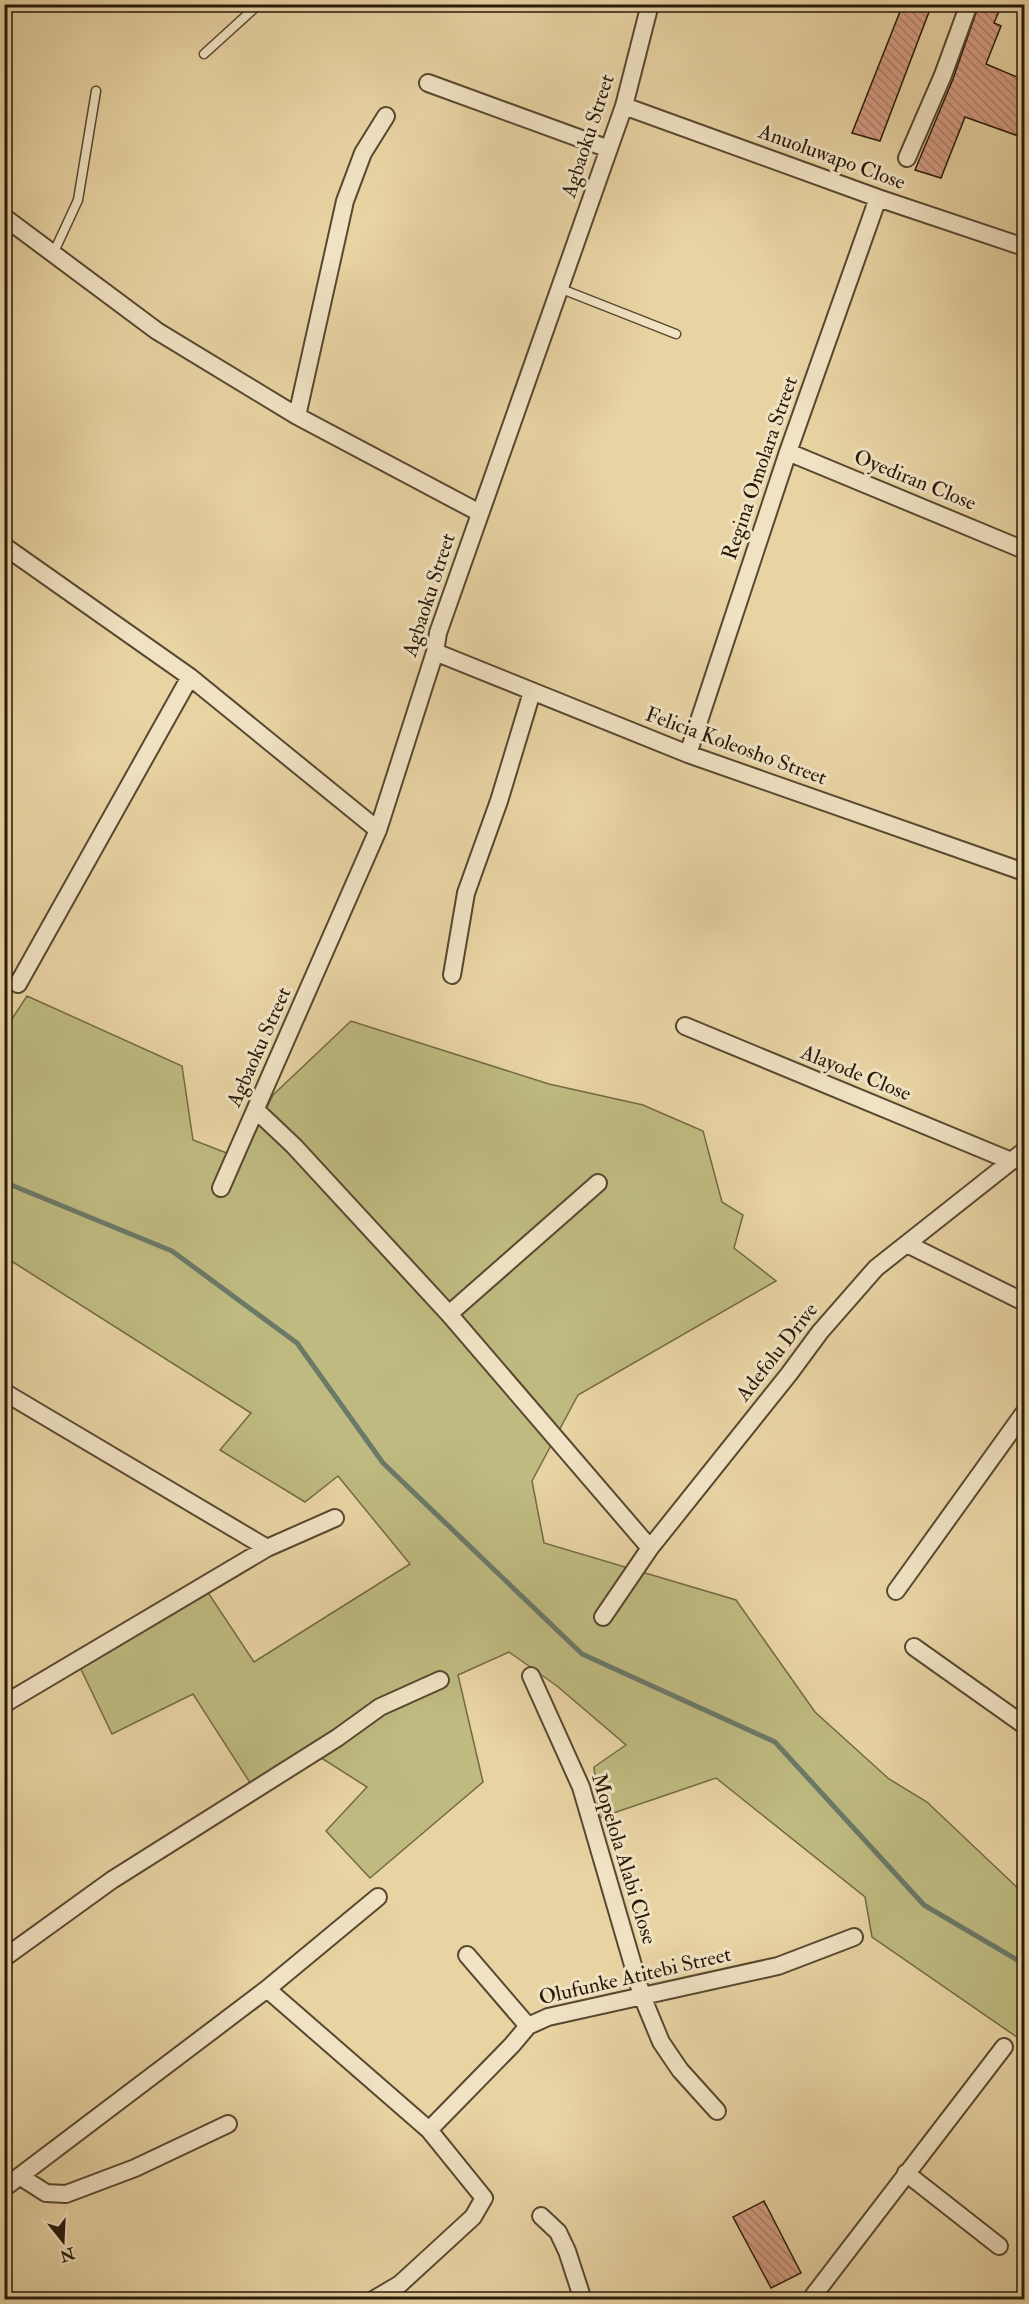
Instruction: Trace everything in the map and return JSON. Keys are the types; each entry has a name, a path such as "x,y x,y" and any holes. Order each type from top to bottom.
{"street":[{"name":"Agbaoku Street","path":"221,1188 378,830 435,652 438,633 624,106 650,4"},
{"path":"907,158 943,75 969,4"},
{"path":"428,83 609,149"},
{"name":"Anuoluwapo Close","path":"624,106 1024,248"},
{"path":"297,416 345,201 363,153 386,116"},
{"name":"Regina Omolara Street","path":"688,754 788,452 878,198"},
{"path":"4,217 157,331 297,416 480,513"},
{"name":"Oyediran Close","path":"788,452 1024,550"},
{"path":"4,546 190,677 378,830"},
{"name":"Felicia Koleosho Street","path":"435,652 688,754 1024,872"},
{"path":"18,984 190,677"},
{"path":"452,975 466,893 499,801 532,692"},
{"name":"Alayode Close","path":"685,1026 1018,1156"},
{"path":"256,1110 294,1146 449,1314 650,1548"},
{"name":"Adefolu Drive","path":"603,1617 650,1548 820,1332 876,1268 1018,1156"},
{"path":"449,1314 598,1183"},
{"path":"907,1244 1024,1302"},
{"path":"4,1392 267,1548"},
{"path":"896,1590 1024,1413"},
{"path":"4,1704 267,1548 335,1518"},
{"path":"914,1647 1024,1725"},
{"name":"Mopelola Alabi Close","path":"531,1676 581,1787 642,1996 661,2042 680,2070 717,2111"},
{"path":"4,1958 112,1880 337,1738 380,1707 440,1680"},
{"path":"4,2188 267,1989 378,1897"},
{"name":"Olufunke Atitebi Street","path":"429,2130 528,2026 548,2017 778,1966 854,1937"},
{"path":"468,1955 528,2026"},
{"path":"267,1989 429,2130 484,2198 473,2217 400,2284 373,2300"},
{"path":"810,2300 1004,2047"},
{"path":"21,2177 46,2193 66,2194 135,2168 228,2124"},
{"path":"906,2174 999,2246"},
{"path":"541,2216 558,2232 567,2251 583,2300"}],"lane":[{"path":"204,54 259,4"},
{"path":"53,254 78,200 96,91"},
{"path":"559,288 676,334"}],"shaded area":[{"path":"27,996 182,1066 193,1140 242,1159 273,1095 351,1021 549,1084 643,1105 703,1131 722,1202 743,1215 734,1248 776,1281 578,1395 532,1481 544,1543 736,1600 815,1712 889,1779 927,1802 1024,1894 1024,2042 872,1937 865,1897 716,1778 599,1818 594,1767 626,1745 557,1686 509,1652 458,1675 483,1782 370,1878 326,1831 367,1787 312,1752 254,1789 193,1694 112,1734 78,1663 203,1585 254,1662 410,1564 338,1476 305,1502 220,1450 251,1413 5,1257 4,1031"}],"building":[{"path":"903,4 932,4 880,141 852,133"},
{"path":"979,4 1002,4 994,23 1001,26 986,64 1024,80 1024,138 965,117 941,178 915,170 953,79"},
{"path":"764,2201 801,2273 771,2288 733,2217"}],"waterway":[{"path":"4,1182 172,1251 297,1343 383,1463 582,1654 775,1742 924,1905 1024,1964"}]}
